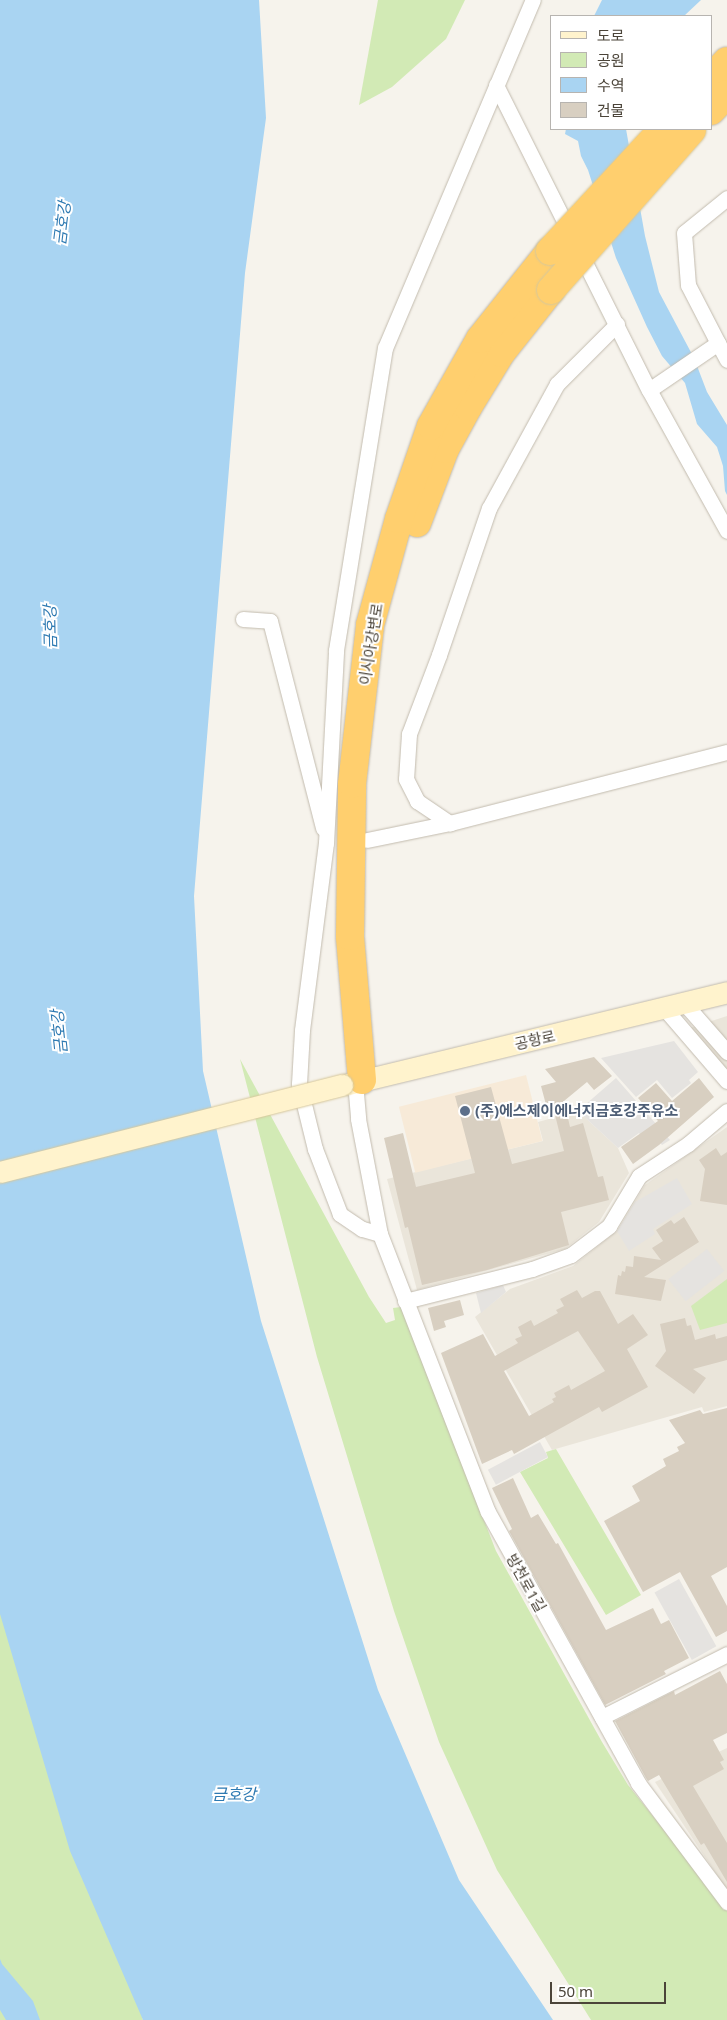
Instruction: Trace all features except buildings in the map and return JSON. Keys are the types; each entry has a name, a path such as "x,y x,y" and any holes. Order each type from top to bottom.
{"highway":[{"path":"712,77 727,61"},
{"path":"712,110 727,94"},
{"name":"이시아강변로","path":"359,1081 350,936 352,784 370,625 399,518 431,426 480,339 550,252 662,130"},
{"name":"이시아강변로","path":"359,1081 366,970 367,787 388,630 404,562 445,449 501,353 551,290 691,130"}],"main road":[{"name":"공항로","path":"0,1172 359,1081 727,992"}],"street":[{"path":"380,1234 362,1229 340,1214 315,1149 299,1084 302,1030 326,843 336,650 386,348 533,0"},
{"path":"496,85 650,389 727,531"},
{"path":"727,198 684,233 688,286 727,360"},
{"path":"450,823 417,800 406,779 409,734 439,655 489,508 557,384 617,324"},
{"path":"650,389 718,344"},
{"path":"243,619 270,621 326,843"},
{"path":"367,840 450,823 727,752"},
{"path":"675,1006 727,1052"},
{"path":"675,1006 727,1081"},
{"name":"방천로1길","path":"359,1081 358,1119 380,1234 405,1301 460,1435 488,1512 638,1783 727,1902"},
{"path":"405,1301 532,1269 571,1255 610,1226 639,1176 688,1144 727,1112"},
{"path":"602,1717 727,1654"}],"shaded area":[{"path":"727,1016 727,1072 690,1028"},
{"path":"674,1041 698,1072 689,1080 691,1083 672,1098 657,1080 636,1097 601,1058"},
{"path":"526,1075 542,1141 415,1173 399,1107"},
{"path":"616,1078 670,1140 662,1145 653,1133 643,1138 639,1133 618,1148 578,1111"},
{"path":"578,1111 618,1148 629,1173 599,1222 565,1249 417,1290 387,1179 543,1141 538,1122"},
{"path":"727,1127 727,1406 704,1412 702,1407 552,1450 475,1317 510,1289 573,1266 617,1231 645,1185"},
{"path":"677,1178 692,1204 653,1229 655,1234 629,1251 617,1231 635,1202"},
{"path":"707,1249 724,1271 686,1301 668,1279"},
{"path":"503,1285 506,1292 481,1313 476,1293"},
{"path":"540,1442 548,1457 496,1485 488,1470"},
{"path":"679,1579 716,1646 692,1660 655,1593"},
{"path":"727,1748 727,1890 655,1782"}],"green space":[{"path":"378,0 465,0 446,39 392,87 359,105"},
{"path":"240,1059 369,1297 386,1323 395,1320 393,1308 401,1307 496,1551 602,1742 628,1785 727,1908 727,2020 591,2020 497,1870 439,1742 394,1611 317,1357"},
{"path":"727,1279 727,1323 700,1330 691,1306"},
{"path":"556,1449 641,1595 606,1615 520,1472 548,1458 546,1452"},
{"path":"0,1569 143,2020 0,2020"}],"water":[{"name":"금호강","path":"0,0 259,0 266,118 245,273 194,896 203,1071 261,1321 378,1690 459,1880 553,2020 143,2020 70,1851 0,1614"},
{"path":"602,0 701,0 685,15 594,15"},
{"path":"566,130 626,130 645,236 659,292 694,358 707,392 727,425 727,495 723,466 717,447 697,424 685,383 662,356 647,327 616,258 588,170 581,156 578,141 565,134"},
{"path":"0,1959 2,1964 33,2001 40,2020 6,2020 0,2010"}],"place":[{"name":"(주)에스제이에너지금호강주유소","path":"465,1111"}]}
